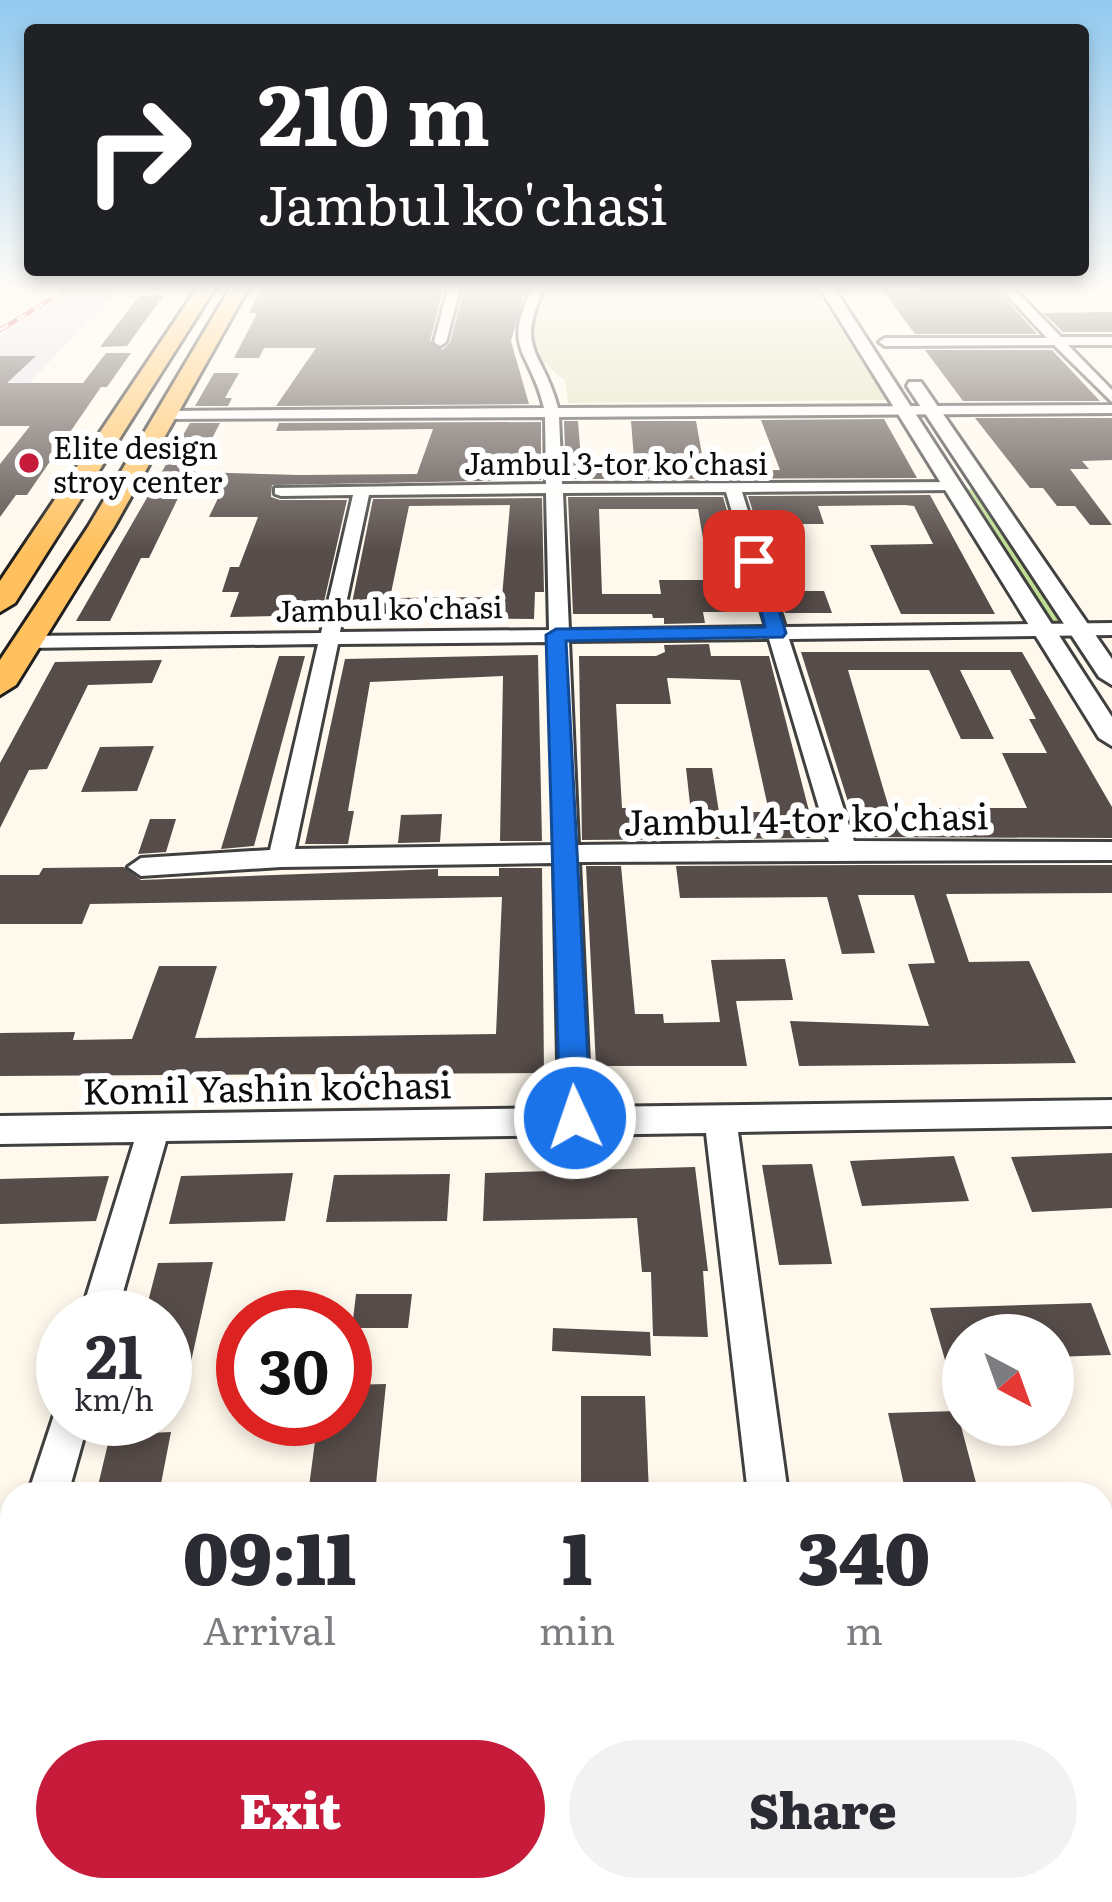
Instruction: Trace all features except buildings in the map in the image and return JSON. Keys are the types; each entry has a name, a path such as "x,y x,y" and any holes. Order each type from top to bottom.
{"main road":[{"path":"0,603 147,374"},
{"path":"0,685 190,374"}],"street":[{"path":"541,374 552,414 575,1118"},
{"path":"881,374 1112,738"},
{"path":"906,374 1112,677"},
{"path":"1089,374 1112,398"},
{"path":"166,416 1112,409"},
{"name":"Jambul 3-tor ko'chasi","path":"281,491 952,485"},
{"path":"733,488 844,850"},
{"path":"281,858 362,490"},
{"name":"Jambul ko'chasi","path":"26,641 1112,629"},
{"name":"Jambul 4-tor ko'chasi","path":"141,867 281,858 1112,851"},
{"name":"Komil Yashin koʻchasi","path":"0,1130 1112,1112"},
{"path":"720,1117 766,1482"},
{"path":"106,1290 154,1129"},
{"path":"52,1482 62,1446"}],"shaded area":[{"path":"0,374 38,374 0,413"}],"green space":[{"path":"557,374 870,374 887,400 568,403 565,380"},
{"path":"960,486 979,492 1062,618 1058,622 1047,619"}],"place":[{"name":"Elite design stroy center","path":"29,463"}],"route":[{"path":"575,1118 556,635 776,633 754,561"}]}
